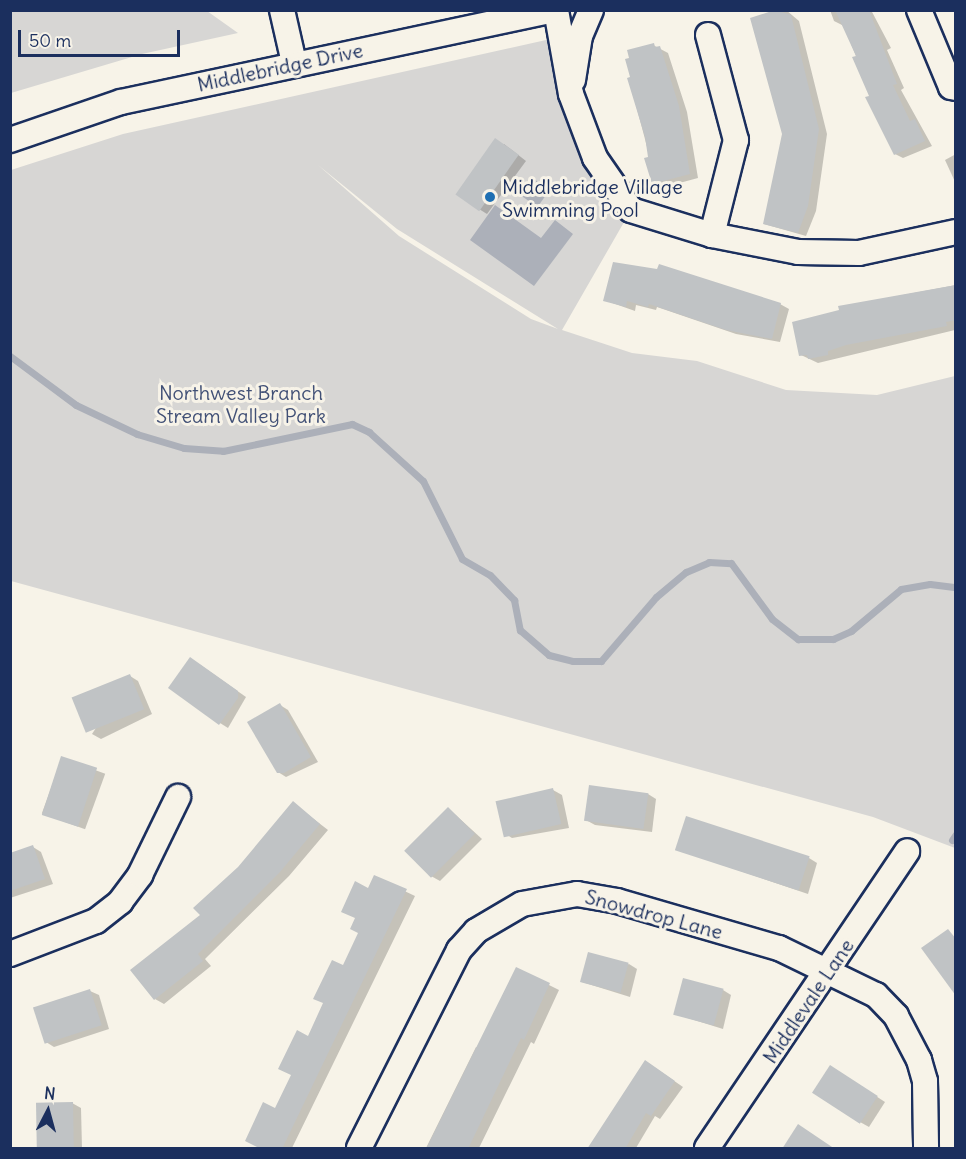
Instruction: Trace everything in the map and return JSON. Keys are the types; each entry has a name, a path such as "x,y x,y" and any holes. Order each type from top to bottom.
{"street":[{"path":"282,10 294,63"},
{"path":"555,10 571,94 595,158 631,210 712,235 798,252 859,253 956,232"},
{"name":"Middlebridge Drive","path":"10,140 121,102 294,63 555,10"},
{"path":"571,94 580,36 591,10"},
{"path":"919,10 951,87 956,88"},
{"path":"708,35 736,140 712,235"},
{"path":"10,954 96,921 120,902 140,875 178,797"},
{"name":"Middlevale Lane","path":"707,1149 830,969 907,851"},
{"name":"Snowdrop Lane","path":"359,1149 459,950 477,931 522,904 577,894 617,901 779,948 830,969 876,995 900,1025 919,1060 925,1081 926,1149"}],"green space":[{"path":"10,11 207,11 238,33 142,54 11,93"},
{"name":"Northwest Branch Stream Valley Park","path":"555,38 631,210 562,330 632,353 697,361 786,390 877,395 955,376 955,848 873,817 11,581 11,170 123,134","holes":["318,165 397,229 558,329 531,319 399,236"]}],"shaded area":[{"path":"534,179 550,190 538,207 522,196"},
{"path":"495,205 541,238 555,220 573,234 534,286 470,240"}],"building":[{"path":"775,10 791,15 819,129 808,206 798,233 763,224 782,134 750,18"},
{"path":"835,10 869,10 897,84 893,85 910,121 915,119 925,141 894,155 865,97 869,96 852,57 856,56"},
{"path":"654,43 655,47 660,46 679,106 690,174 652,184 644,158 648,157 645,137 627,78 630,77 625,59 629,58 627,50"},
{"path":"495,138 519,155 479,211 455,195"},
{"path":"613,262 657,269 659,264 781,303 772,339 726,330 649,304 648,307 627,301 626,307 603,301"},
{"path":"956,285 956,320 946,322 947,326 846,345 828,351 828,355 808,359 807,355 799,356 792,322 839,310 838,306"},
{"path":"190,657 238,691 238,698 219,725 168,688"},
{"path":"130,674 144,709 86,733 72,698"},
{"path":"280,703 311,757 284,773 277,773 247,722"},
{"path":"61,756 97,768 78,827 42,815"},
{"path":"589,785 648,793 643,829 584,821"},
{"path":"553,788 561,824 504,837 496,801"},
{"path":"293,801 320,824 280,872 198,954 203,961 154,1000 130,970 200,915 193,908 238,867"},
{"path":"448,807 475,834 431,878 404,851"},
{"path":"686,816 810,856 799,890 675,850"},
{"path":"33,845 45,879 10,891 10,853"},
{"path":"374,875 407,889 282,1149 261,1149 245,1141 263,1102 275,1108 291,1075 278,1069 297,1030 308,1036 323,1003 313,999 332,960 343,965 358,933 350,929 355,918 341,912 355,881 368,888"},
{"path":"948,929 956,939 956,996 921,948"},
{"path":"588,952 629,963 621,993 580,982"},
{"path":"516,967 550,983 524,1040 521,1038 468,1149 426,1149"},
{"path":"683,978 724,989 714,1026 673,1015"},
{"path":"90,989 102,1025 45,1044 33,1008"},
{"path":"645,1060 675,1081 651,1116 646,1113 625,1149 587,1149"},
{"path":"830,1065 878,1096 860,1124 812,1093"},
{"path":"73,1102 74,1148 37,1148 36,1103"},
{"path":"798,1124 835,1149 782,1149"}],"waterway":[{"path":"10,356 76,405 137,434 184,448 223,451 352,424 369,432 423,481 462,559 490,575 514,600 520,630 549,655 573,661 601,661 656,597 686,572 709,562 731,563 772,619 798,639 833,639 851,631 901,589 930,584 956,587"},
{"path":"952,840 956,834"}],"place":[{"name":"Middlebridge Village Swimming Pool","path":"490,197"}]}
